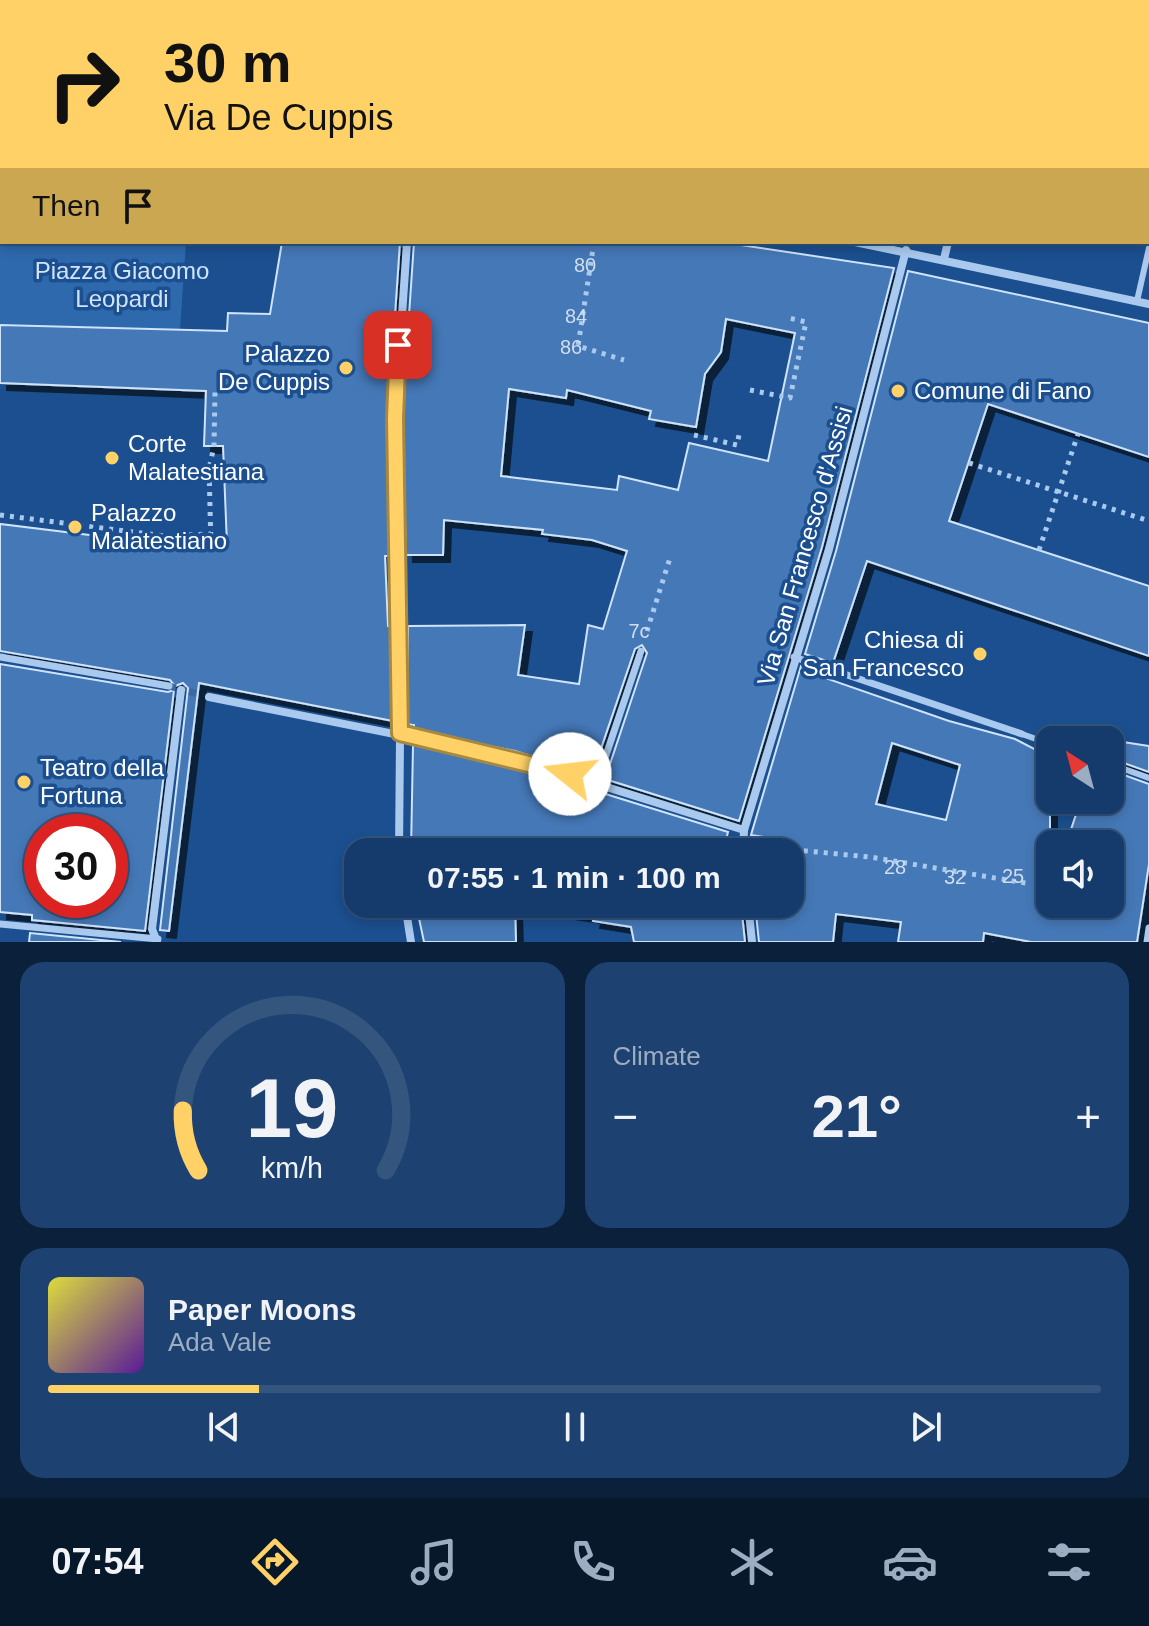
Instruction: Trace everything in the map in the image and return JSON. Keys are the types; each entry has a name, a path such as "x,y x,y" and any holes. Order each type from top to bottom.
{"street":[{"path":"399,838 395,418 407,244"},
{"path":"868,244 1149,304"},
{"path":"944,259 948,244"},
{"name":"Via San Francesco d'Assisi","path":"744,838 794,657 829,549 906,250"},
{"path":"597,782 641,651"},
{"path":"0,657 169,686"},
{"path":"794,657 1022,734"},
{"path":"158,941 152,929 181,690"},
{"path":"198,694 514,758 744,830"},
{"path":"407,918 411,942"},
{"path":"749,918 752,942"},
{"path":"0,924 158,941"},
{"path":"1147,942 1149,928"}],"lane":[{"path":"1137,301 1149,248"},
{"path":"1022,734 1036,739"},
{"path":"1124,769 1149,778"}],"path":[{"path":"594,244 578,346 624,360"},
{"path":"750,390 790,398 806,322 789,318"},
{"path":"211,546 209,469 214,446 215,391"},
{"path":"694,435 737,445 740,430"},
{"path":"1039,550 1078,434"},
{"path":"969,463 1149,521"},
{"path":"150,467 209,469"},
{"path":"0,515 165,536 211,534"},
{"path":"641,651 670,558"},
{"path":"804,852 870,857 1028,884"}],"green space":[{"name":"Piazza Giacomo Leopardi","path":"0,244 186,244 180,330 0,325"}],"building":[{"path":"282,244 400,244 388,418 392,556 385,556 388,626 394,626 393,721 199,683 169,931 160,930 188,688 183,683 175,686 170,680 0,651 0,524 187,547 227,545 223,446 204,446 206,391 0,383 0,325 227,331 228,313 270,314"},
{"path":"414,244 734,244 894,268 822,547 739,821 605,779 647,653 642,645 635,649 592,775 515,751 414,731 414,725 407,724 408,626 525,625 518,675 579,684 588,625 603,629 627,551 592,540 542,534 543,530 444,520 443,555 406,555 402,418","holes":["726,319 795,333 768,461 689,443 678,490 619,476 617,490 501,476 509,389 566,398 567,390 651,411 649,419 696,427 705,374 721,352"]},
{"path":"908,271 1149,323 1149,457 988,404 949,521 1149,586 1149,656 867,561 833,663 805,654 836,551"},
{"path":"0,664 168,692 174,690 145,931 32,920 128,918 128,814 24,814 24,914 0,912"},
{"path":"801,666 829,676 828,679 949,721 1015,739 1036,750 1036,814 1050,814 1050,830 1036,830 1036,918 1124,918 1124,830 1071,830 1076,814 1124,814 1124,775 1149,784 1149,864 1137,942 1031,942 984,933 983,942 898,942 901,922 836,914 833,942 759,942 756,918 804,918 804,838 751,835","holes":["892,743 960,765 946,820 876,804"]},
{"path":"1124,742 1149,746 1149,772 1124,763"},
{"path":"413,745 512,765 728,832 726,838 411,838"},
{"path":"419,918 515,918 516,942 424,942"},
{"path":"594,918 742,918 745,942 634,942 631,927 593,921"},
{"path":"30,933 121,942 29,942"}],"tunnel":[{"path":"169,686 198,694"}],"place":[{"name":"Palazzo De Cuppis","path":"346,368"},
{"name":"Comune di Fano","path":"898,391"},
{"name":"Corte Malatestiana","path":"112,458"},
{"name":"Palazzo Malatestiano","path":"75,527"},
{"name":"Chiesa di San Francesco","path":"980,654"},
{"name":"Teatro della Fortuna","path":"24,782"}],"route":[{"path":"398,345 395,418 401,627 400,733 514,758 570,774"}]}
